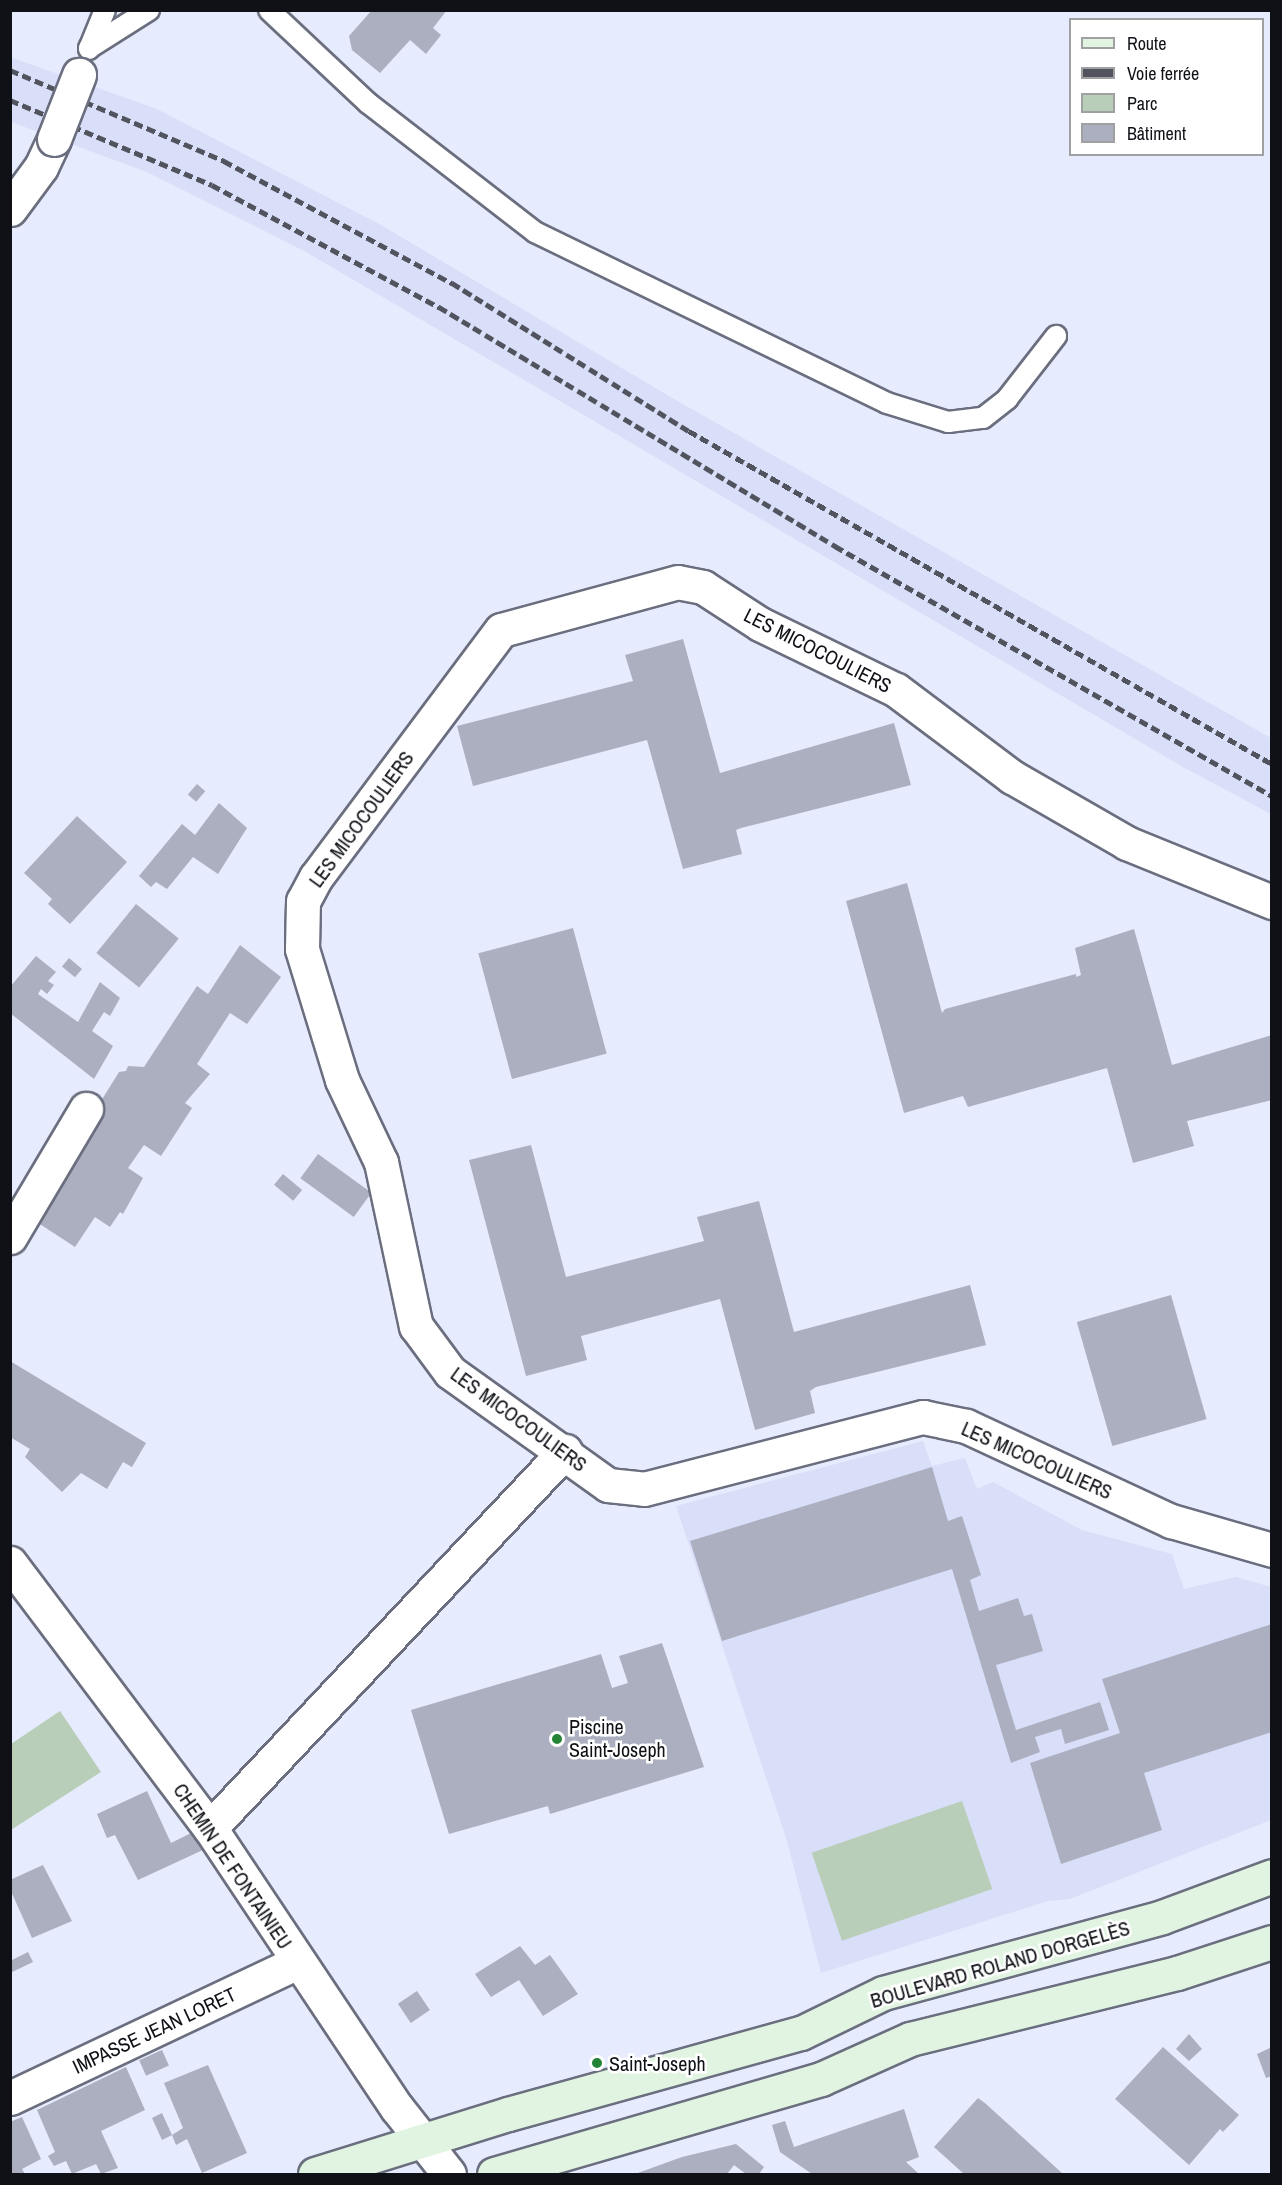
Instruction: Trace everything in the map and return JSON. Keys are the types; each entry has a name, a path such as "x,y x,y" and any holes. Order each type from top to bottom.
{"main road":[{"name":"BOULEVARD ROLAND DORGELÈS","path":"315,2175 423,2140 801,2033 883,1994 1162,1917 1272,1876"},
{"path":"495,2175 821,2079 910,2039 1177,1973 1272,1942"}],"street":[{"path":"10,209 40,167 54,139 84,62"},
{"name":"LES MICOCOULIERS","path":"1272,902 1126,843 1012,777 896,690 760,624 703,587 678,582 501,630 316,877 303,900 302,949 342,1080 381,1162 416,1326 450,1372 565,1451 608,1485 644,1489 923,1417 966,1426 1171,1521 1272,1550"},
{"path":"10,1237 86,1109"},
{"path":"210,1828 565,1451"},
{"name":"CHEMIN DE FONTAINIEU","path":"10,1563 210,1828 298,1962 449,2175"},
{"name":"IMPASSE JEAN LORET","path":"10,2098 298,1962"}],"lane":[{"path":"84,62 105,10"},
{"path":"84,62 149,10"},
{"path":"269,10 368,103 535,232 887,403 948,422 983,418 1007,399 1056,336"}],"shaded area":[{"path":"10,57 157,109 381,225 674,399 1271,738 1271,814 1183,767 306,252 147,172 11,122"},
{"path":"923,1441 932,1466 965,1458 977,1489 993,1482 1082,1530 1172,1554 1184,1589 1236,1577 1271,1587 1271,1820 1070,1899 1048,1901 821,1973 787,1841 676,1506"}],"green space":[{"path":"60,1711 101,1772 11,1830 11,1744"},
{"path":"962,1801 992,1889 842,1941 812,1853"}],"building":[{"path":"372,10 447,10 433,28 441,35 426,54 410,40 380,73 352,50 349,36"},
{"path":"683,639 720,773 894,723 911,785 741,828 736,830 742,854 683,869 647,740 473,786 457,726 633,681 625,655"},
{"path":"197,784 205,791 196,802 188,795"},
{"path":"219,803 247,828 218,874 193,857 167,889 156,882 151,887 139,876 182,824 195,835"},
{"path":"77,816 127,862 70,924 48,904 52,899 24,873"},
{"path":"907,883 942,1013 945,1009 1076,974 1076,977 1081,975 1075,948 1134,929 1172,1065 1272,1035 1272,1100 1187,1121 1194,1146 1133,1163 1107,1068 968,1107 963,1096 904,1113 846,901"},
{"path":"136,904 179,939 139,988 96,953"},
{"path":"573,928 607,1054 512,1079 478,953"},
{"path":"240,945 281,977 247,1024 230,1013 197,1064 210,1074 185,1103 192,1108 161,1156 144,1145 128,1168 143,1178 123,1214 120,1212 110,1227 95,1217 75,1247 29,1217 119,1072 126,1071 128,1066 144,1067 197,986 208,994"},
{"path":"36,956 56,972 48,981 54,985 47,994 41,989 38,994 78,1022 100,982 120,998 110,1016 104,1012 92,1031 113,1046 94,1079 10,1013 10,987"},
{"path":"69,958 82,969 75,977 62,966"},
{"path":"531,1145 566,1277 704,1241 697,1217 759,1201 794,1332 970,1285 986,1345 816,1387 810,1391 815,1413 755,1430 720,1299 581,1336 587,1360 526,1376 469,1160"},
{"path":"318,1154 371,1193 354,1217 300,1178"},
{"path":"283,1174 302,1190 293,1201 274,1185"},
{"path":"1171,1295 1207,1419 1112,1446 1077,1322"},
{"path":"10,1361 146,1443 132,1467 123,1462 107,1489 81,1473 62,1492 25,1457 30,1449 10,1437"},
{"path":"932,1467 948,1521 962,1516 981,1575 970,1580 979,1611 1018,1598 1024,1616 1032,1614 1043,1651 996,1665 1016,1730 1100,1702 1109,1730 1065,1744 1061,1729 1035,1737 1040,1752 1011,1763 952,1569 722,1641 690,1541"},
{"path":"1272,1624 1272,1732 1144,1773 1162,1830 1061,1864 1030,1763 1120,1733 1102,1679"},
{"name":"Piscine Saint-Joseph","path":"662,1643 704,1767 550,1814 548,1806 449,1834 411,1710 601,1654 612,1688 628,1683 619,1656"},
{"path":"147,1791 171,1843 195,1831 205,1849 138,1880 115,1835 107,1838 97,1814"},
{"path":"43,1865 72,1921 32,1938 10,1889 10,1880"},
{"path":"520,1946 535,1965 550,1955 578,1994 543,2016 519,1980 491,1997 475,1974"},
{"path":"28,1952 33,1962 10,1973 10,1961"},
{"path":"417,1991 430,2010 411,2023 398,2004"},
{"path":"1189,2034 1202,2049 1189,2061 1176,2049"},
{"path":"1163,2047 1239,2115 1223,2132 1220,2129 1189,2165 1115,2099"},
{"path":"1272,2047 1272,2076 1266,2078 1257,2054"},
{"path":"162,2050 169,2066 146,2076 139,2060"},
{"path":"208,2065 247,2153 202,2173 187,2139 176,2145 172,2135 183,2128 164,2083"},
{"path":"126,2067 145,2110 101,2131 118,2168 101,2174 96,2164 72,2174 66,2161 54,2166 48,2156 55,2152 37,2110"},
{"path":"978,2098 1063,2174 964,2174 934,2147"},
{"path":"904,2109 919,2157 906,2162 919,2174 812,2174 780,2152 772,2125 785,2121 794,2147"},
{"path":"162,2113 172,2135 162,2140 152,2118"},
{"path":"22,2117 41,2159 22,2169 25,2174 10,2174 10,2122"},
{"path":"736,2144 764,2167 759,2174 746,2174 734,2165 727,2174 635,2174 682,2157"}],"railway":[{"path":"10,70 224,161 452,283 689,431 1272,764"},
{"path":"10,100 212,185 439,307 835,546 1272,796"}],"place":[{"name":"Piscine Saint-Joseph","path":"557,1739"},
{"name":"Saint-Joseph","path":"597,2063"}]}
